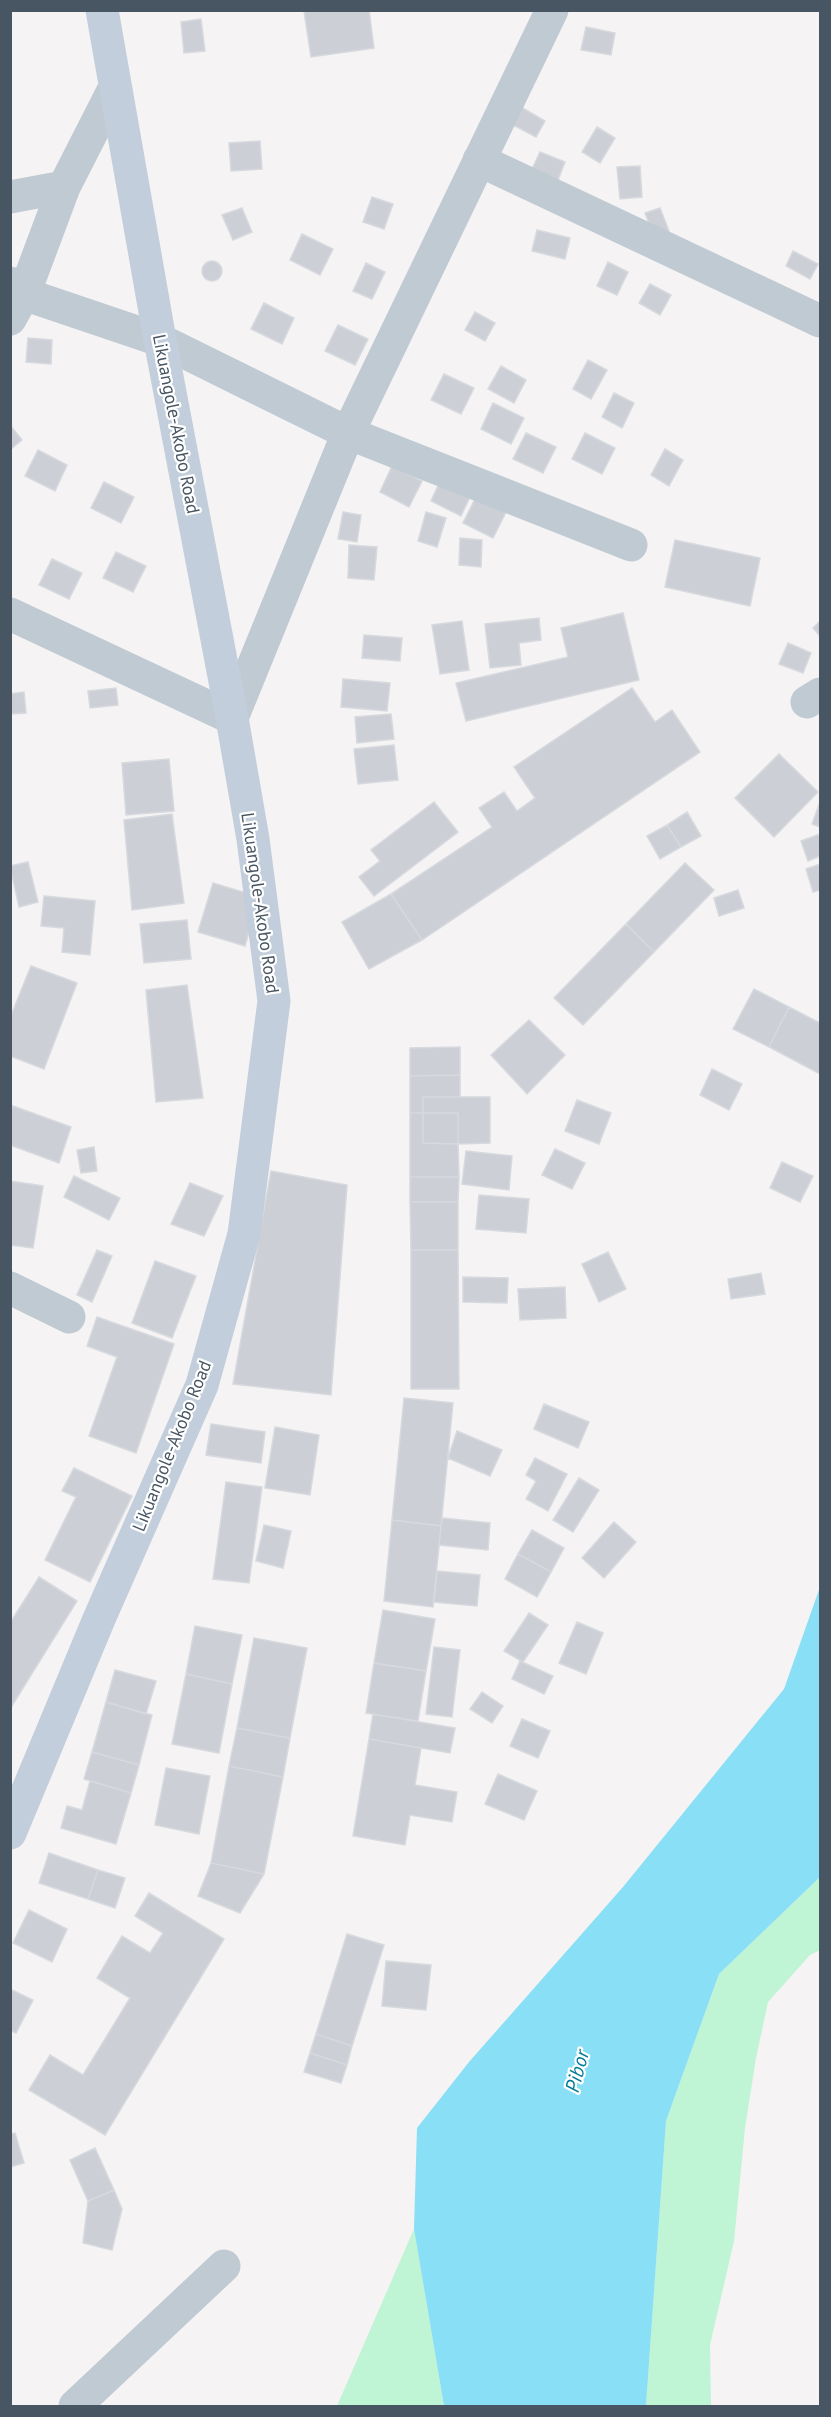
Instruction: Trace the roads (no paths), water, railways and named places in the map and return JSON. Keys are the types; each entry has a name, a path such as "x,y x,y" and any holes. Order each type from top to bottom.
{"street":[{"name":"Likuangole-Akobo Road","path":"10,1833 99,1619 202,1385 244,1234 274,1002 252,840 232,718 160,340 102,10"},
{"path":"10,614 232,718 348,433 552,10"},
{"path":"115,87 64,187 15,299 160,340 348,433 631,545"},
{"path":"479,160 820,321"},
{"path":"10,197 64,187"},
{"path":"10,1288 69,1317"},
{"path":"75,2406 224,2266"}],"water":[{"name":"Pibor","path":"820,1587 820,1877 719,1974 666,2121 646,2406 444,2406 414,2229 417,2128 469,2062 623,1887 784,1689"}]}
